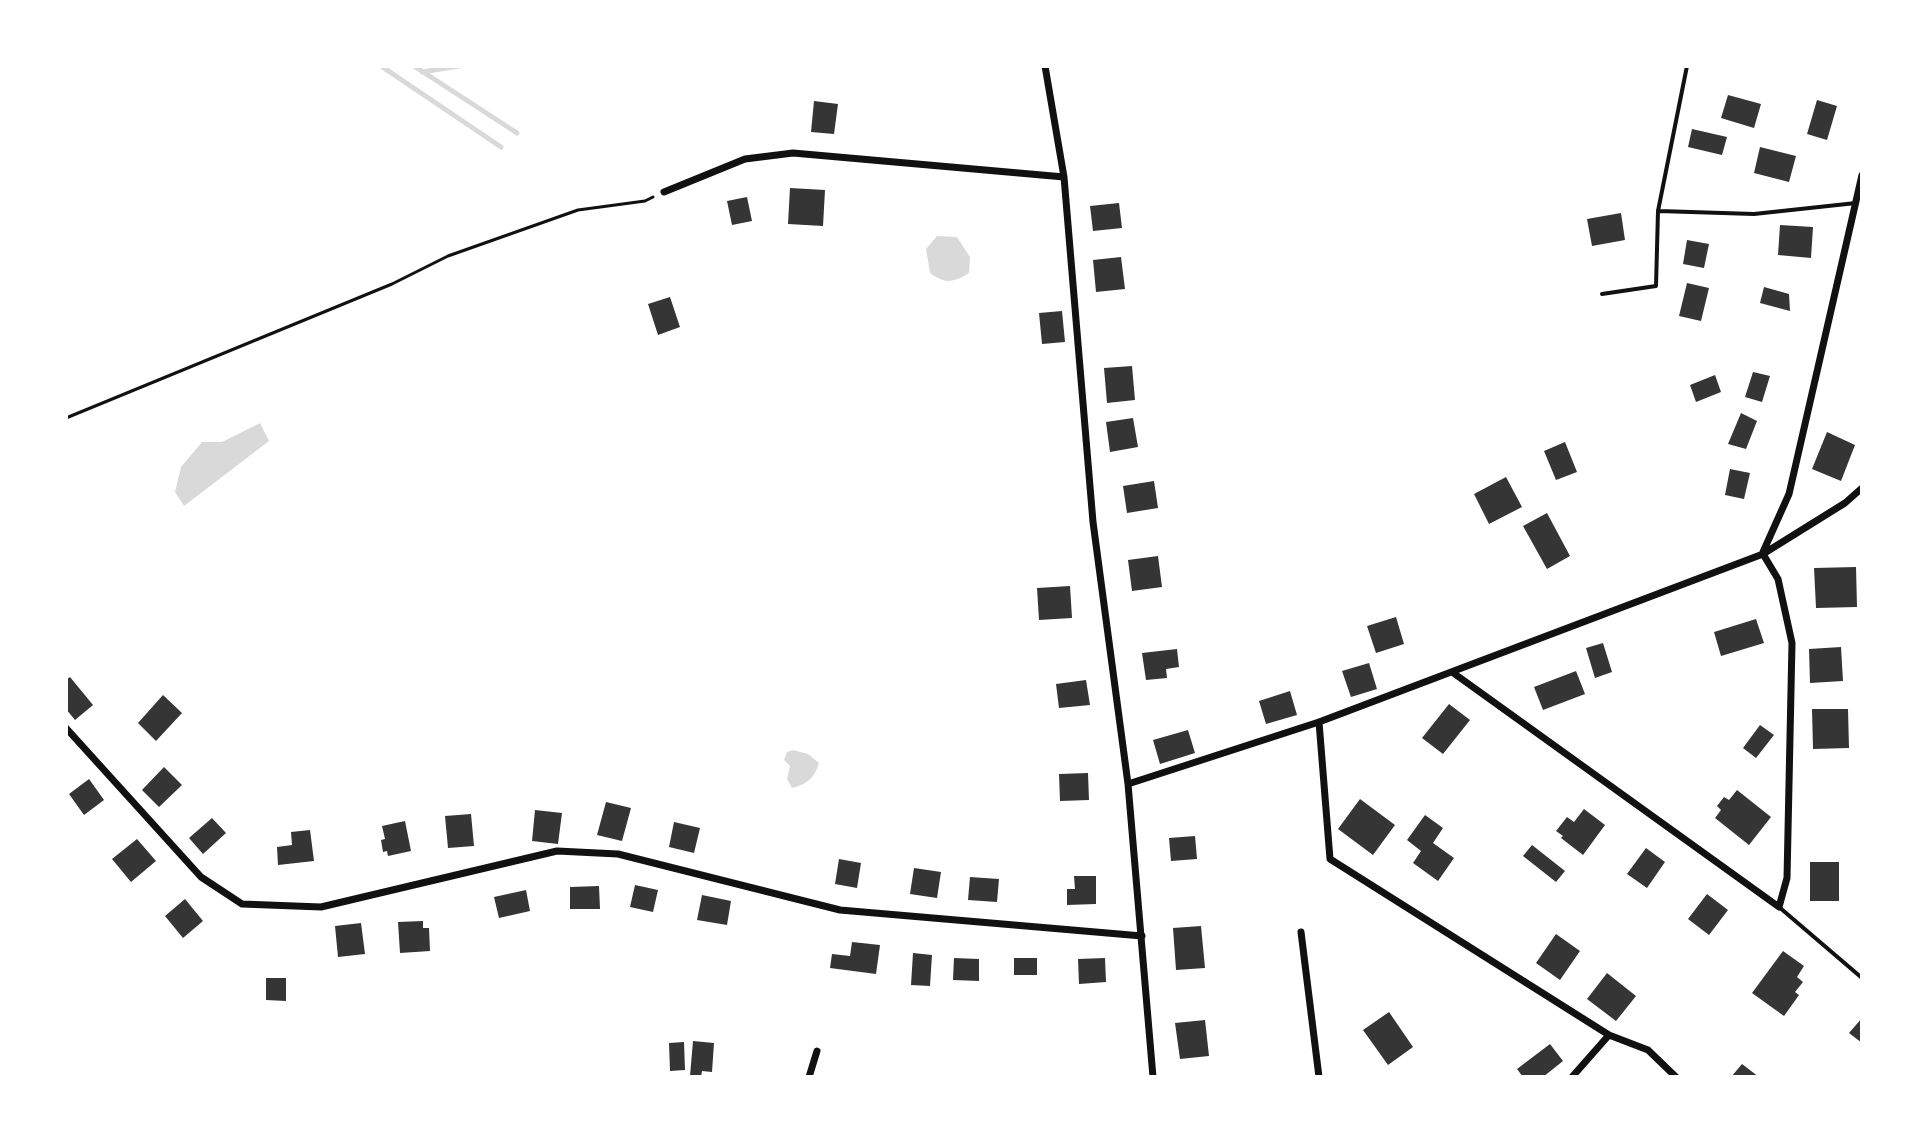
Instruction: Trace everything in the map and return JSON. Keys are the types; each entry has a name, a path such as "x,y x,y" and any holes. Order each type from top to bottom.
{"street":[{"path":"1045,66 1064,177 1093,522 1128,784 1153,1077"},
{"path":"664,192 745,159 793,153 1064,177"},
{"path":"1763,554 1789,494 1862,175"},
{"path":"1128,784 1319,722 1763,554 1845,503 1862,488"},
{"path":"1452,672 1779,907 1787,878 1792,643 1778,579 1763,554"},
{"path":"1319,722 1330,859 1609,1035 1648,1050 1676,1077"},
{"path":"66,728 201,877 242,904 321,907 557,851 618,854 840,910 1142,936"},
{"path":"1301,932 1319,1077"},
{"path":"1572,1077 1609,1035"},
{"path":"809,1077 817,1051"}],"lane":[{"path":"1602,294 1656,286 1658,211 1687,66"},
{"path":"1658,211 1754,214 1856,203"},
{"path":"1779,907 1862,978"}],"path":[{"path":"66,418 392,284 448,256 578,210 645,201 664,192"}],"shaded area":[{"path":"937,236 957,237 970,257 969,273 949,281 930,273 926,249"},
{"path":"260,423 269,441 184,506 175,492 181,467 202,442 222,442"},
{"path":"793,750 808,754 819,763 809,780 792,788 787,779 790,766 784,760 787,752"}],"building":[{"path":"1728,95 1761,104 1754,128 1721,118"},
{"path":"1817,100 1837,106 1827,140 1807,134"},
{"path":"814,101 838,104 834,134 811,132"},
{"path":"1692,129 1727,137 1722,155 1688,147"},
{"path":"1760,147 1796,156 1789,182 1754,173"},
{"path":"790,188 825,190 823,226 788,224"},
{"path":"747,197 752,221 732,225 727,201"},
{"path":"1119,203 1122,228 1093,231 1090,206"},
{"path":"1621,213 1625,240 1592,246 1587,219"},
{"path":"1780,225 1813,227 1811,258 1778,255"},
{"path":"1687,240 1709,244 1704,268 1683,264"},
{"path":"1121,257 1125,289 1096,292 1093,260"},
{"path":"1687,283 1709,288 1701,321 1679,316"},
{"path":"1764,287 1789,294 1790,311 1760,303"},
{"path":"670,297 680,327 658,335 648,304"},
{"path":"1062,311 1065,342 1042,344 1039,313"},
{"path":"1132,366 1135,400 1107,403 1104,368"},
{"path":"1753,372 1770,376 1762,402 1745,397"},
{"path":"1715,375 1721,392 1696,402 1690,385"},
{"path":"1741,413 1757,421 1746,449 1728,444"},
{"path":"1133,418 1138,447 1110,452 1106,422"},
{"path":"1827,432 1855,445 1841,481 1812,469"},
{"path":"1565,442 1577,472 1556,480 1544,451"},
{"path":"1730,469 1750,473 1744,499 1725,495"},
{"path":"1506,477 1522,507 1489,524 1474,494"},
{"path":"1154,481 1158,508 1127,513 1123,486"},
{"path":"1547,513 1570,556 1547,569 1523,526"},
{"path":"1158,556 1162,587 1132,591 1128,560"},
{"path":"1856,567 1857,607 1816,608 1814,568"},
{"path":"1070,586 1072,618 1039,620 1037,588"},
{"path":"1396,617 1404,644 1376,653 1367,626"},
{"path":"1756,619 1764,643 1721,656 1714,632"},
{"path":"1603,643 1612,672 1595,678 1586,648"},
{"path":"1841,647 1843,681 1810,683 1809,649"},
{"path":"1177,649 1179,667 1166,669 1167,678 1146,680 1142,653"},
{"path":"1369,663 1377,689 1351,697 1342,671"},
{"path":"1576,671 1585,694 1543,710 1534,687"},
{"path":"70,677 93,705 75,720 66,709 66,680"},
{"path":"1086,680 1090,705 1059,708 1056,684"},
{"path":"1290,691 1297,715 1266,724 1259,701"},
{"path":"163,695 182,713 156,741 138,723"},
{"path":"1449,704 1470,720 1443,754 1422,738"},
{"path":"1812,709 1848,709 1849,748 1813,749"},
{"path":"1760,725 1774,735 1756,758 1743,748"},
{"path":"1188,730 1195,753 1160,764 1153,740"},
{"path":"164,767 182,785 159,807 142,790"},
{"path":"1088,773 1089,800 1060,801 1059,774"},
{"path":"89,779 104,800 84,815 69,794"},
{"path":"1737,790 1771,817 1749,845 1715,818 1721,810 1717,806 1724,797 1729,800"},
{"path":"1360,799 1395,825 1373,855 1338,829"},
{"path":"606,802 631,808 622,841 597,835"},
{"path":"1584,809 1605,825 1583,855 1556,831 1567,817 1574,822"},
{"path":"535,810 562,813 558,844 532,841"},
{"path":"471,814 474,846 448,848 445,816"},
{"path":"1425,815 1443,828 1433,843 1454,858 1438,881 1413,863 1421,851 1407,840"},
{"path":"212,818 226,833 203,854 189,838"},
{"path":"405,821 411,851 388,856 387,851 383,852 381,840 385,839 382,826"},
{"path":"674,822 700,828 694,853 669,847"},
{"path":"310,830 314,861 278,865 277,847 292,845 291,832"},
{"path":"1195,836 1197,859 1171,861 1169,838"},
{"path":"137,839 156,861 131,882 112,859"},
{"path":"1532,845 1565,871 1556,882 1523,856"},
{"path":"1646,848 1665,862 1647,888 1627,874"},
{"path":"839,859 861,863 857,888 835,884"},
{"path":"1810,862 1839,862 1839,901 1810,901"},
{"path":"914,868 941,872 937,898 910,894"},
{"path":"1074,876 1096,876 1096,904 1067,905 1067,889 1075,889"},
{"path":"970,877 999,879 997,902 968,900"},
{"path":"635,885 658,890 653,912 630,907"},
{"path":"599,886 600,909 570,909 570,887"},
{"path":"526,890 530,911 499,918 494,897"},
{"path":"1707,894 1728,910 1709,935 1688,919"},
{"path":"702,895 731,901 727,925 697,920"},
{"path":"185,899 203,921 183,938 165,916"},
{"path":"423,921 423,928 429,928 430,951 400,953 398,922"},
{"path":"361,923 365,954 338,957 335,926"},
{"path":"1201,926 1205,968 1176,970 1173,928"},
{"path":"1556,934 1580,951 1560,980 1536,963"},
{"path":"852,942 880,945 876,974 830,968 832,954 850,956"},
{"path":"1783,951 1804,966 1797,977 1803,982 1795,992 1799,995 1784,1016 1752,993"},
{"path":"913,953 932,955 930,986 911,985"},
{"path":"954,958 979,959 979,981 953,980"},
{"path":"1014,958 1037,958 1037,975 1014,975"},
{"path":"1105,958 1106,982 1079,984 1078,959"},
{"path":"1607,973 1636,996 1616,1021 1587,999"},
{"path":"266,978 286,978 286,1001 266,1000"},
{"path":"1389,1012 1413,1047 1388,1065 1363,1030"},
{"path":"1862,1018 1862,1043 1849,1033"},
{"path":"1205,1020 1209,1056 1180,1059 1175,1023"},
{"path":"693,1041 714,1043 712,1072 702,1071 701,1077 690,1076"},
{"path":"684,1042 685,1070 670,1071 669,1043"},
{"path":"1550,1044 1563,1061 1543,1077 1523,1077 1517,1069"},
{"path":"1742,1064 1759,1077 1731,1077"}],"waterway":[{"path":"381,66 501,147"},
{"path":"414,66 517,133"},
{"path":"422,72 459,66"}]}
